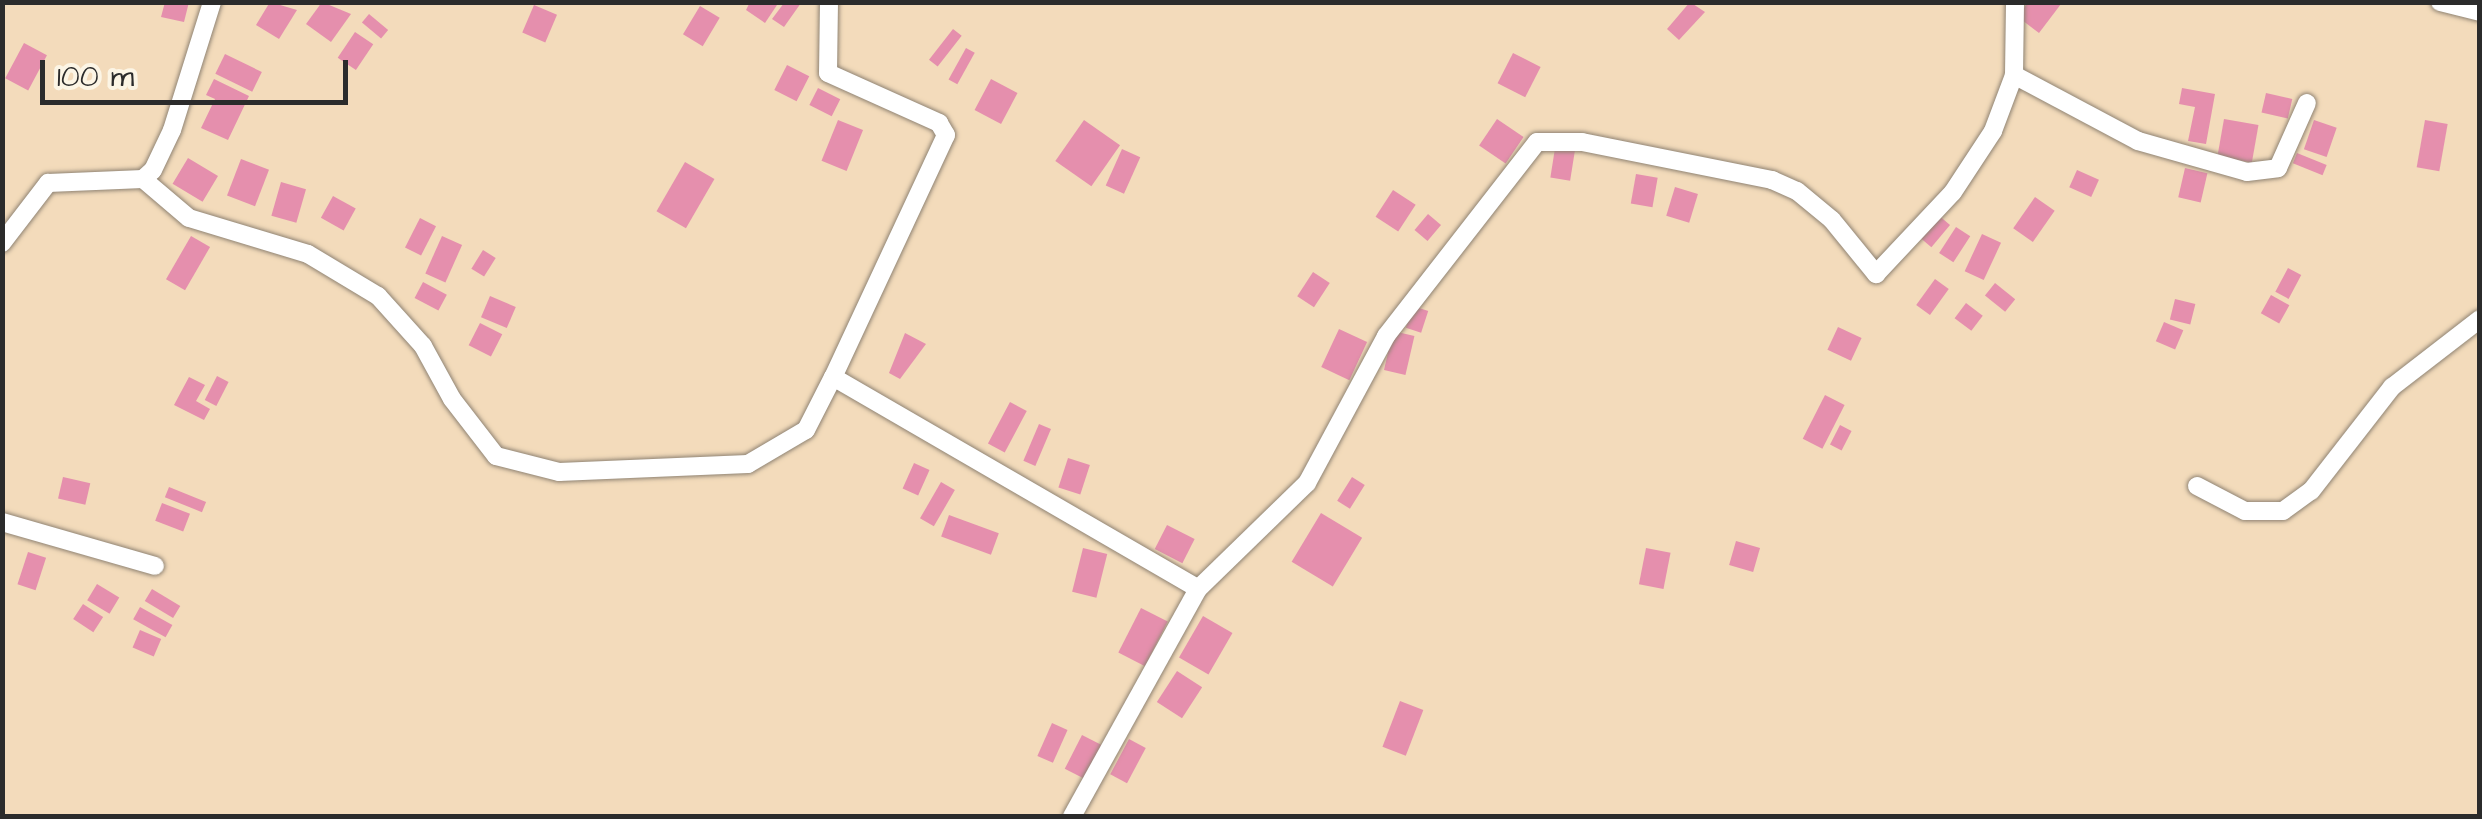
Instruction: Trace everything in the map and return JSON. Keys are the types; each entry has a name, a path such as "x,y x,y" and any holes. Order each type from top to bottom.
{"street":[{"path":"144,179 162,157 212,2"},
{"path":"2,243 48,184 144,179 189,218 308,254 378,296 423,346 452,400 496,456 526,467 559,472 748,464 806,430 946,134 939,123 828,73 829,2"},
{"path":"1072,816 1198,589 1307,482 1386,336 1537,142 1582,142 1772,180 1832,220 1876,274 1954,192 1993,131 2014,75 2015,2"},
{"path":"2440,2 2480,12"},
{"path":"2014,75 2138,141 2247,172 2278,168 2307,103"},
{"path":"2197,486 2245,511 2283,511 2310,491 2392,387 2480,319"},
{"path":"833,378 1198,589"},
{"path":"2,522 155,566"}],"building":[{"path":"165,2 189,2 184,22 161,17"},
{"path":"270,2 297,10 279,39 256,25"},
{"path":"322,2 351,14 331,42 306,24"},
{"path":"750,2 779,2 765,23 746,10"},
{"path":"1690,2 1705,12 1679,40 1667,29"},
{"path":"2028,2 2061,4 2039,33 2018,17"},
{"path":"784,3 801,3 784,27 772,19"},
{"path":"534,5 557,15 545,42 522,33"},
{"path":"700,6 720,18 703,46 683,34"},
{"path":"369,14 388,30 381,38 362,22"},
{"path":"953,29 962,36 938,67 929,60"},
{"path":"355,32 373,44 356,70 338,58"},
{"path":"24,43 47,55 28,91 5,78"},
{"path":"966,48 975,53 957,84 949,79"},
{"path":"1513,53 1541,67 1525,97 1498,83"},
{"path":"225,54 262,72 252,92 215,74"},
{"path":"787,65 809,76 797,101 774,90"},
{"path":"214,79 249,96 228,140 201,128 215,99 206,95"},
{"path":"991,79 1017,93 1001,124 975,110"},
{"path":"818,88 840,99 832,116 809,105"},
{"path":"2182,88 2215,94 2206,144 2188,141 2195,107 2179,104"},
{"path":"2266,93 2292,99 2288,119 2262,112"},
{"path":"1497,119 1524,137 1506,163 1479,146"},
{"path":"2224,119 2258,125 2252,163 2217,156"},
{"path":"838,120 863,130 847,171 822,161"},
{"path":"1084,120 1120,145 1091,186 1055,161"},
{"path":"2314,120 2337,128 2327,157 2304,149"},
{"path":"2425,120 2448,124 2439,171 2417,167"},
{"path":"1556,142 1576,145 1570,181 1550,178"},
{"path":"1122,149 1140,157 1124,194 1106,186"},
{"path":"2297,153 2327,165 2323,175 2293,163"},
{"path":"188,158 218,176 203,202 173,184"},
{"path":"241,159 269,170 255,206 227,195"},
{"path":"685,162 714,179 686,228 656,211"},
{"path":"2185,168 2207,173 2201,202 2178,197"},
{"path":"2077,170 2099,180 2091,197 2069,187"},
{"path":"1636,174 1658,178 1652,207 1631,204"},
{"path":"281,182 306,189 296,223 271,216"},
{"path":"1675,187 1698,194 1689,223 1666,216"},
{"path":"1393,190 1416,205 1398,232 1376,217"},
{"path":"333,196 356,209 344,230 321,218"},
{"path":"2035,197 2055,211 2033,242 2013,228"},
{"path":"1428,214 1441,225 1428,241 1415,230"},
{"path":"1937,214 1950,225 1931,247 1918,236"},
{"path":"420,218 436,226 421,256 405,247"},
{"path":"1956,227 1970,236 1953,262 1939,253"},
{"path":"1982,234 2001,243 1984,280 1965,271"},
{"path":"191,236 210,247 185,290 166,279"},
{"path":"442,236 462,245 445,282 425,273"},
{"path":"483,250 496,258 484,277 471,269"},
{"path":"2288,268 2301,275 2289,299 2275,292"},
{"path":"1313,272 1330,283 1314,307 1297,296"},
{"path":"1935,279 1949,289 1930,315 1916,305"},
{"path":"423,282 447,295 438,311 415,298"},
{"path":"1995,283 2015,299 2005,312 1985,295"},
{"path":"2271,295 2289,305 2279,324 2261,313"},
{"path":"490,296 516,307 507,328 481,317"},
{"path":"2175,299 2195,304 2190,324 2170,319"},
{"path":"1966,303 1983,316 1971,331 1955,318"},
{"path":"1413,306 1428,311 1421,333 1406,328"},
{"path":"2164,322 2183,330 2175,350 2156,341"},
{"path":"480,323 502,334 491,357 469,345"},
{"path":"1838,327 1862,338 1851,361 1827,350"},
{"path":"1339,329 1367,342 1349,380 1321,367"},
{"path":"1393,331 1414,336 1405,375 1384,370"},
{"path":"905,333 926,344 900,379 889,373"},
{"path":"217,376 229,382 216,406 205,400"},
{"path":"189,377 205,385 196,401 210,409 204,420 174,405"},
{"path":"1825,395 1845,405 1822,449 1803,439"},
{"path":"1010,402 1027,411 1005,452 988,443"},
{"path":"1039,424 1051,429 1035,466 1023,461"},
{"path":"1840,425 1852,431 1842,451 1830,445"},
{"path":"1068,458 1090,465 1080,495 1058,487"},
{"path":"914,463 930,470 918,495 903,489"},
{"path":"63,477 90,483 85,505 58,498"},
{"path":"1352,477 1365,485 1350,509 1337,501"},
{"path":"941,482 955,490 934,526 920,518"},
{"path":"169,487 206,502 202,512 165,497"},
{"path":"162,503 190,514 183,531 155,521"},
{"path":"1321,513 1362,538 1333,587 1292,562"},
{"path":"949,515 999,533 991,555 941,537"},
{"path":"1167,525 1195,539 1182,563 1155,549"},
{"path":"1736,541 1760,548 1753,572 1729,565"},
{"path":"1083,548 1107,554 1096,598 1072,592"},
{"path":"1646,548 1671,553 1663,589 1639,584"},
{"path":"28,552 46,558 36,590 17,584"},
{"path":"97,584 119,597 110,614 87,600"},
{"path":"152,589 180,606 173,618 145,601"},
{"path":"83,604 103,617 93,632 73,619"},
{"path":"140,607 172,625 166,637 133,619"},
{"path":"1141,608 1168,622 1145,666 1118,653"},
{"path":"1203,616 1232,633 1208,675 1179,658"},
{"path":"140,630 161,639 154,656 133,647"},
{"path":"1177,671 1202,687 1182,718 1157,702"},
{"path":"1400,701 1423,710 1406,756 1382,747"},
{"path":"1052,723 1068,730 1053,763 1037,756"},
{"path":"1082,735 1102,745 1084,779 1065,769"},
{"path":"1129,739 1146,748 1127,783 1110,774"}]}
